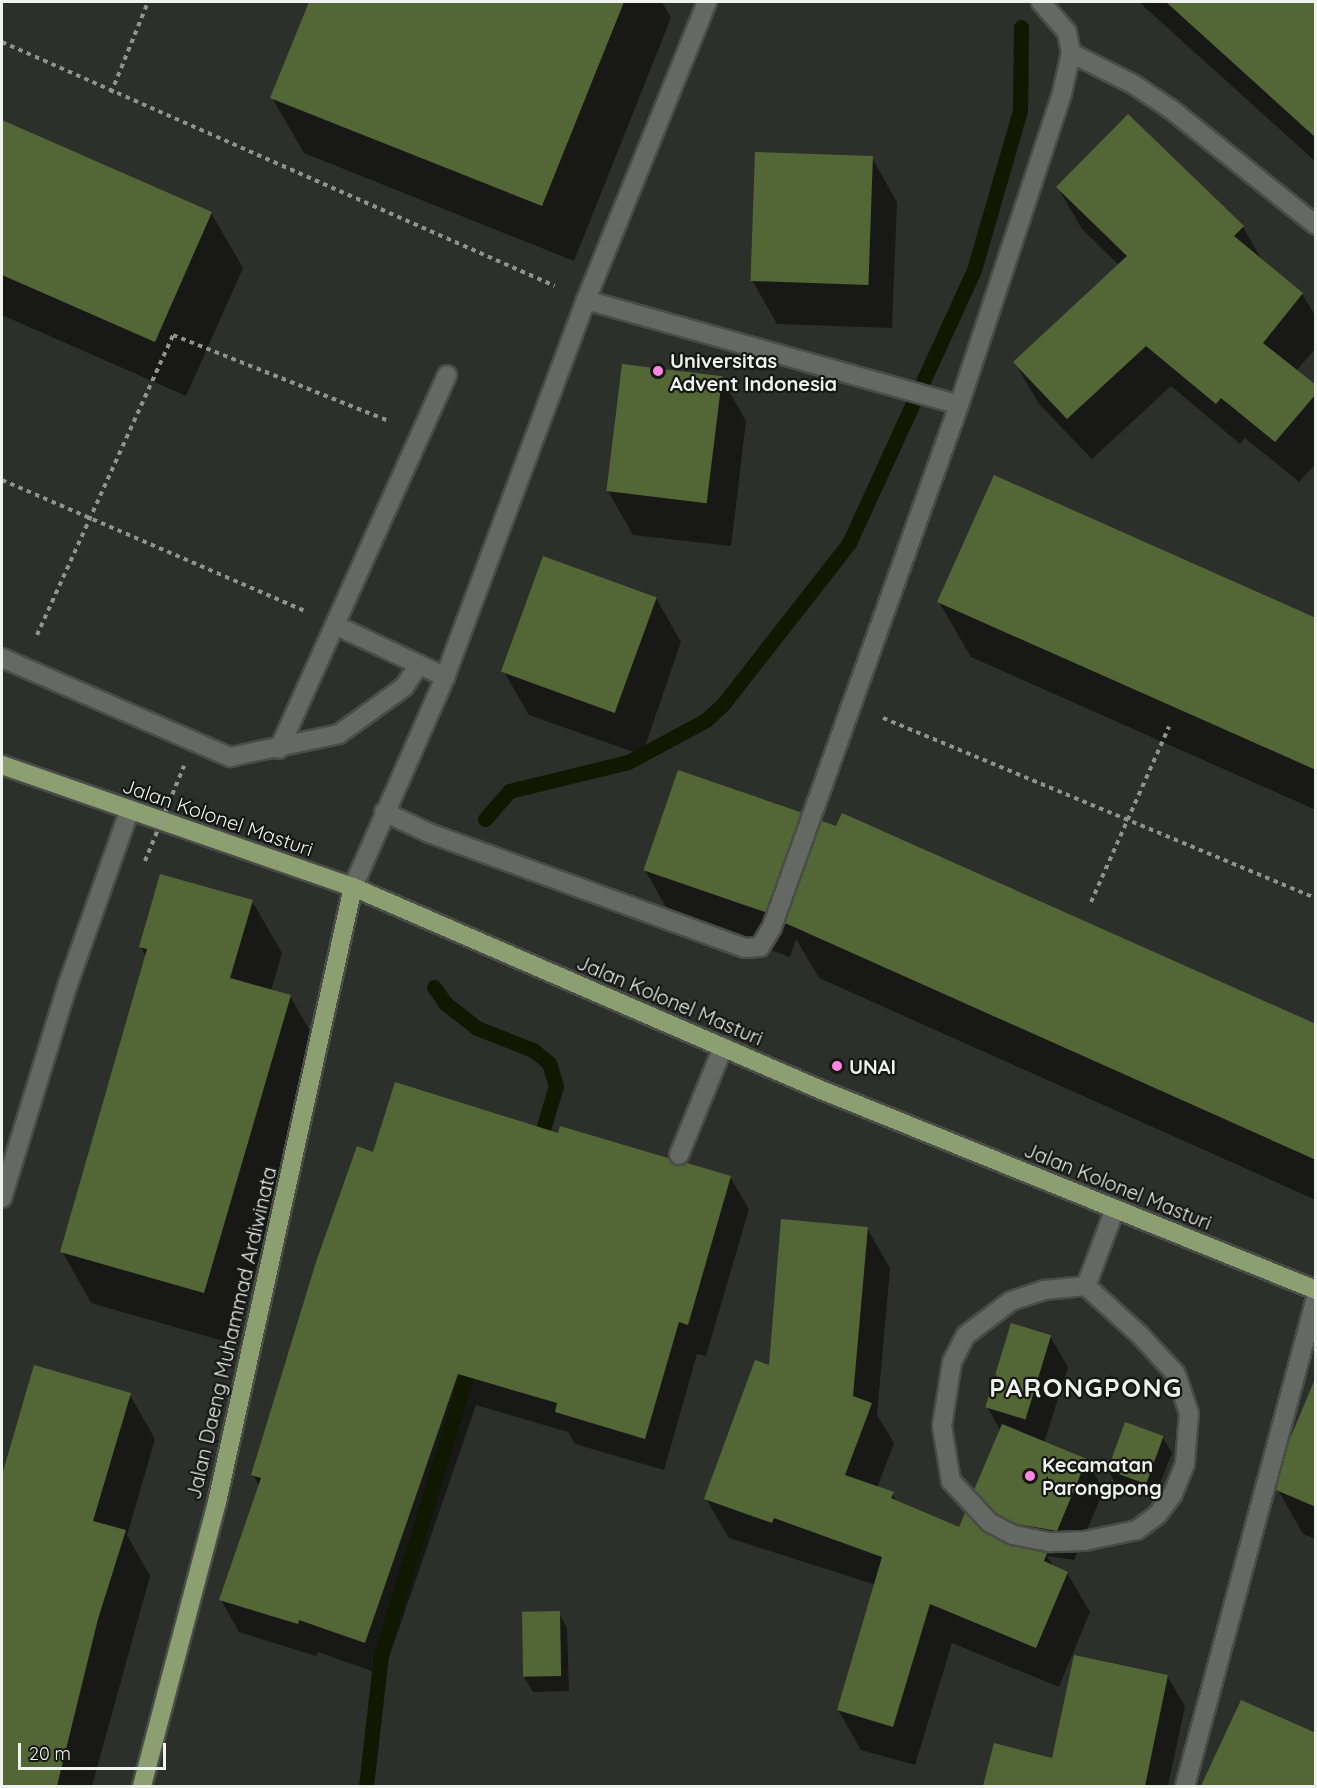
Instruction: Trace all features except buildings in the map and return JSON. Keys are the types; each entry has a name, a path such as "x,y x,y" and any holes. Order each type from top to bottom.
{"main road":[{"name":"Jalan Kolonel Masturi","path":"2,765 129,812 353,887 723,1047 1316,1290"},
{"name":"Jalan Daeng Muhammad Ardiwinata","path":"142,1786 217,1502 353,887"}],"street":[{"path":"353,887 445,677 586,300 707,2"},
{"path":"384,812 429,832 745,948 760,947 772,927 959,405 1062,93 1071,53 1067,32 1041,2"},
{"path":"1071,53 1133,84 1172,110 1316,225"},
{"path":"586,300 959,405"},
{"path":"279,749 447,375"},
{"path":"335,625 445,677"},
{"path":"2,658 230,757 279,749 339,734 404,687 419,665"},
{"path":"2,1198 68,984 129,812"},
{"path":"679,1155 723,1047"},
{"path":"1086,1286 1115,1209"},
{"path":"1086,1286 1139,1334 1176,1374 1189,1413 1185,1464 1173,1494 1157,1515 1137,1530 1084,1541 1049,1542 1013,1534 990,1523 968,1503 951,1481 942,1426 952,1362 966,1335 1011,1301 1044,1290 1086,1286"},
{"path":"1185,1786 1316,1298"}],"path":[{"path":"111,93 148,2"},
{"path":"2,42 111,93 586,300"},
{"path":"22,667 173,335 420,434"},
{"path":"2,480 335,625"},
{"path":"851,705 1316,898"},
{"path":"1091,902 1169,727"},
{"path":"145,861 184,766"}],"waterway":[{"path":"485,819 509,791 628,762 706,720 724,703 849,543 974,270 1020,111 1021,27"},
{"path":"434,987 445,1003 477,1028 533,1050 549,1063 556,1086 538,1146"},
{"path":"366,1786 381,1655 472,1358"}],"place":[{"name":"Universitas Advent Indonesia","path":"658,371"},
{"name":"UNAI","path":"837,1066"},
{"name":"Kecamatan Parongpong","path":"1030,1476"}],"district":[{"name":"PARONGPONG","path":"1086,1388"}]}
